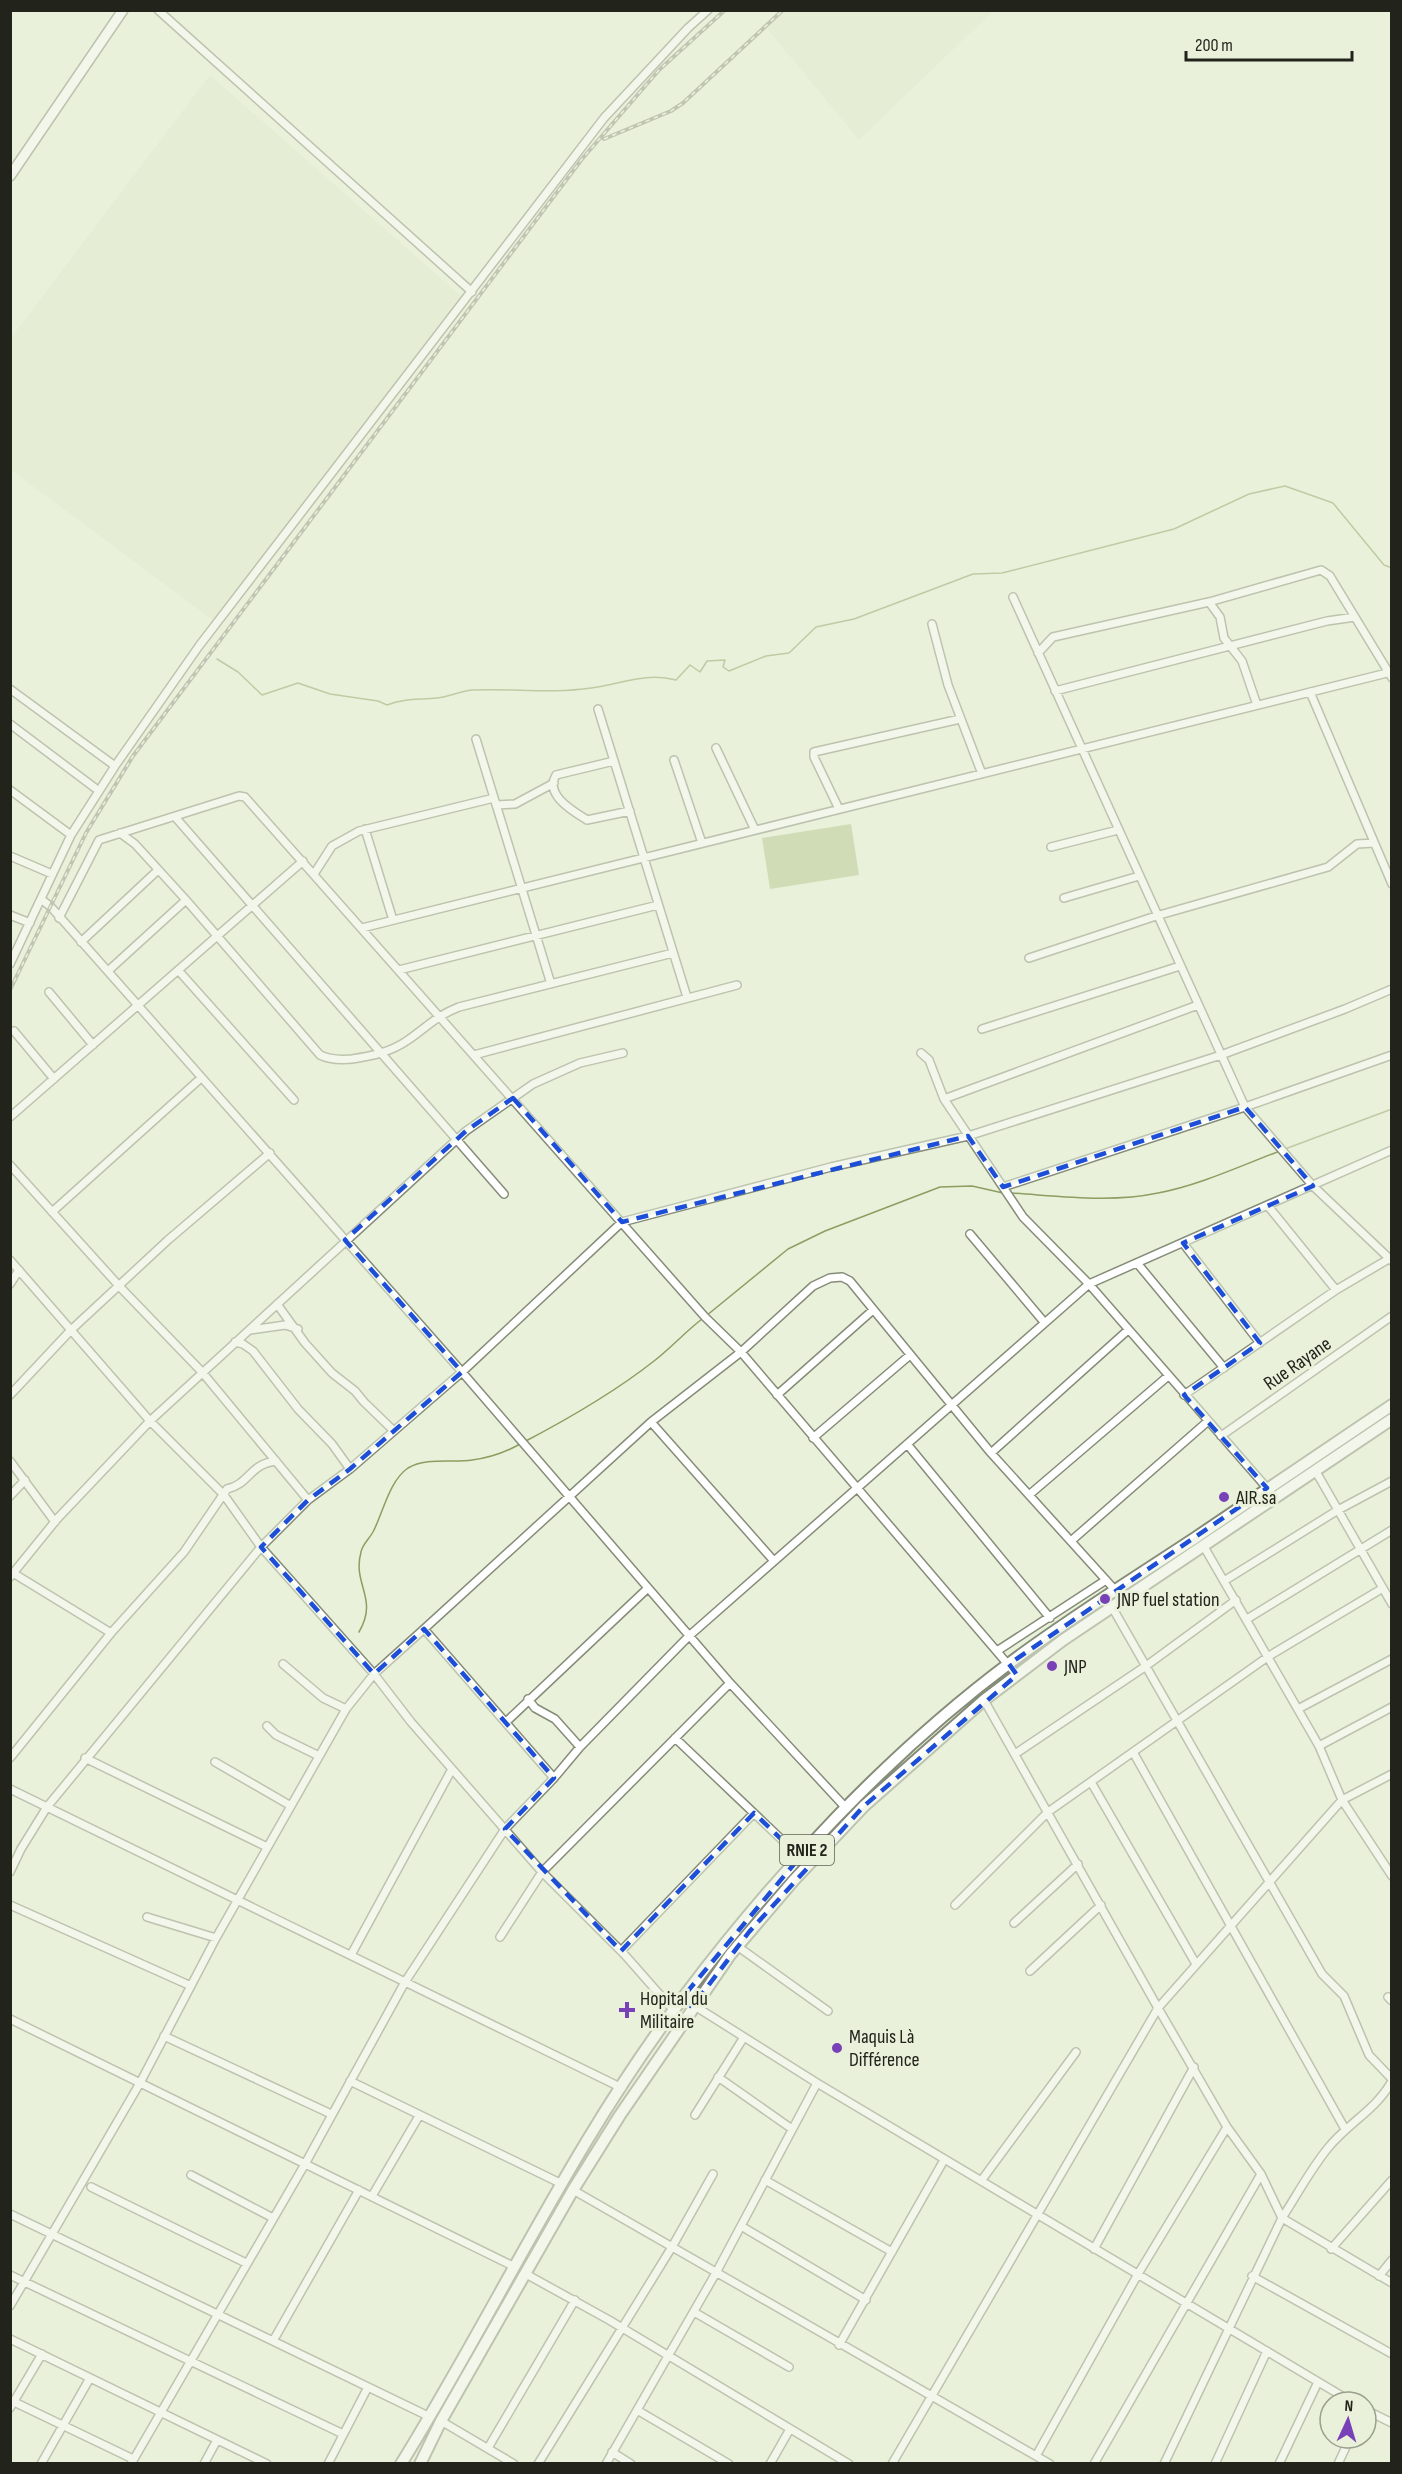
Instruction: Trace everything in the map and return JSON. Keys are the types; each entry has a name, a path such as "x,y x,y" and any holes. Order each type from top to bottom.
{"main road":[{"name":"RNIE 2","path":"401,2463 562,2184 622,2088 682,1998 728,1939 800,1857 846,1809 926,1735 1009,1664 1115,1590 1392,1405"},
{"name":"RNIE 2","path":"420,2463 441,2421 573,2190 692,2007 737,1946 794,1880 864,1806 984,1700 1112,1607 1392,1419"}],"street":[{"path":"10,176 123,10"},
{"path":"158,10 472,292"},
{"path":"10,964 71,835 115,766 199,646 604,118 680,36 708,10"},
{"path":"362,928 1257,705 1389,675 1330,576 1321,570 1209,602 1053,637 1038,653"},
{"path":"1013,597 1156,916 1245,1107 1313,1186 1391,1259 1336,1290 1184,1395"},
{"path":"1209,602 1220,617 1224,638 1242,661 1257,705"},
{"path":"1055,691 1328,621 1355,617"},
{"path":"932,624 948,685 982,774"},
{"path":"10,689 115,766"},
{"path":"1310,692 1392,884"},
{"path":"598,709 687,997"},
{"path":"838,809 814,757 814,752 960,719"},
{"path":"10,724 95,788"},
{"path":"476,739 551,984"},
{"path":"716,748 755,830"},
{"path":"674,760 702,843"},
{"path":"615,761 556,775 554,783 558,798 587,820 630,811"},
{"path":"314,874 332,846 365,830 495,801 515,804 554,783"},
{"path":"10,790 71,835"},
{"path":"58,918 99,840 176,818 242,795 303,861 705,1317 741,1352 1017,1675"},
{"path":"176,818 504,1194"},
{"path":"365,830 393,920"},
{"path":"1051,848 1118,830"},
{"path":"120,833 135,844 320,1055 327,1059 347,1059 381,1053 408,1040 439,1015 673,953"},
{"path":"1029,958 1156,916 1328,867 1357,844 1374,843"},
{"path":"10,856 52,874"},
{"path":"10,1117 303,861"},
{"path":"81,942 157,871"},
{"path":"1064,898 1139,876"},
{"path":"41,899 139,1005 201,1078 270,1153 730,1683 846,1809"},
{"path":"108,971 186,900"},
{"path":"399,970 658,905"},
{"path":"10,915 30,923"},
{"path":"982,1029 1180,966"},
{"path":"178,970 294,1100"},
{"path":"474,1055 736,985"},
{"path":"10,1872 21,1849 47,1807 261,1547 308,1500 350,1469 462,1372 622,1222 831,1167 968,1136 1221,1055 1391,991"},
{"path":"49,992 93,1045"},
{"path":"944,1099 1198,1005"},
{"path":"14,1031 54,1079"},
{"path":"111,1633 12,1575 55,1522 150,1421 345,1239 384,1209 457,1140 499,1106 533,1084 580,1063 622,1053"},
{"path":"921,1053 929,1060 944,1099 1023,1217 1089,1284 1167,1377 1267,1488"},
{"path":"1003,1187 1245,1107 1392,1055"},
{"path":"52,1212 201,1078"},
{"path":"42,2354 12,2403 63,2425 132,2461 304,2164 405,1982 505,1829 580,1747 689,1636 1089,1284 1392,1150"},
{"path":"10,1395 70,1330 120,1287 168,1240 270,1153"},
{"path":"10,1165 120,1287 202,1372 308,1500"},
{"path":"1268,1206 1336,1290"},
{"path":"970,1234 1044,1322"},
{"path":"1183,1243 1260,1343"},
{"path":"10,1260 150,1421 224,1495 261,1547 374,1674 452,1769 542,1872 621,1950 673,2012 683,2020"},
{"path":"1137,1263 1224,1368"},
{"path":"10,1284 19,1270"},
{"path":"10,2306 141,2083 216,1938 346,1708 374,1674 568,1496 651,1422 741,1352 813,1286 830,1278 842,1277 850,1281 991,1453 1115,1590"},
{"path":"277,1304 298,1329 305,1343 332,1373 356,1391 394,1431"},
{"path":"777,1395 873,1310"},
{"name":"Rue Rayane","path":"1221,1436 1392,1316"},
{"path":"248,1330 285,1325 298,1329"},
{"path":"991,1453 1128,1330"},
{"path":"235,1342 243,1344 254,1352 298,1409 332,1444 350,1469"},
{"path":"813,1438 910,1355"},
{"path":"1029,1495 1167,1377"},
{"path":"651,1422 774,1561"},
{"path":"1071,1541 1207,1422"},
{"path":"907,1444 1050,1618"},
{"path":"10,1461 55,1522"},
{"path":"10,1758 111,1633 184,1552 227,1489 235,1487 256,1466 276,1461"},
{"path":"1315,1470 1387,1590 1392,1604"},
{"path":"10,1496 25,1480"},
{"path":"1224,1581 1338,1510 1392,1481"},
{"path":"1247,1619 1392,1530"},
{"path":"1203,1545 1319,1746 1342,1800 1392,1876"},
{"path":"997,1651 1106,1580"},
{"path":"506,1722 648,1588"},
{"path":"954,1905 1048,1812 1269,1656 1387,1590"},
{"path":"1015,1754 1146,1666 1236,1600"},
{"path":"1112,1607 1322,1974 1344,1996 1369,2055 1392,2080 1389,2091 1359,2120 1345,2129 1328,2148 1282,2218 1227,2327 1164,2463"},
{"path":"423,1629 554,1778"},
{"path":"1298,1709 1392,1659"},
{"path":"283,1664 323,1698 346,1708"},
{"path":"500,1937 542,1872 730,1683"},
{"path":"528,1699 536,1708 555,1719 580,1747"},
{"path":"984,1700 1227,2127 1262,2174 1282,2218 1392,2283"},
{"path":"1319,1746 1392,1707"},
{"path":"267,1726 276,1735 319,1756"},
{"path":"675,1738 800,1857"},
{"path":"1133,1752 1345,2129"},
{"path":"85,1758 267,1847"},
{"path":"215,1762 291,1806"},
{"path":"351,1955 452,1769"},
{"path":"892,2463 1158,2008 1342,1800 1392,1774"},
{"path":"1091,1782 1196,1965"},
{"path":"10,1789 622,2088"},
{"path":"621,1950 754,1813"},
{"path":"1014,1923 1078,1864"},
{"path":"10,1905 191,1986"},
{"path":"1030,1971 1101,1905"},
{"path":"147,1917 216,1938"},
{"path":"737,1946 828,2011"},
{"path":"682,1998 692,2007 817,2083 1332,2390"},
{"path":"10,2019 514,2267"},
{"path":"164,2036 332,2114"},
{"path":"695,2115 744,2037"},
{"path":"981,2181 1076,2052"},
{"path":"1094,2249 1194,2067"},
{"path":"718,2077 792,2129"},
{"path":"350,2081 562,2184"},
{"path":"606,2463 717,2271 817,2083"},
{"path":"372,2196 419,2116"},
{"path":"1036,2456 1138,2274 1227,2127"},
{"path":"839,2345 945,2160"},
{"path":"538,2463 672,2247 713,2174"},
{"path":"1094,2463 1185,2301 1262,2174"},
{"path":"191,2175 273,2218"},
{"path":"765,2180 892,2252"},
{"path":"1331,2249 1392,2180"},
{"path":"91,2187 246,2263"},
{"path":"273,2341 359,2190"},
{"path":"573,2190 717,2271 839,2345 1050,2463"},
{"path":"10,2214 428,2416"},
{"path":"741,2226 866,2300"},
{"path":"1379,2276 1392,2260"},
{"path":"526,2274 575,2300 849,2463"},
{"path":"10,2275 343,2434"},
{"path":"1252,2276 1392,2354"},
{"path":"488,2448 575,2300"},
{"path":"694,2312 789,2367"},
{"path":"10,2339 266,2463"},
{"path":"1215,2463 1267,2351"},
{"path":"41,2463 90,2378"},
{"path":"1279,2463 1318,2382"},
{"path":"328,2463 368,2387"},
{"path":"637,2410 729,2463"},
{"path":"1378,2416 1392,2423"},
{"path":"441,2421 514,2463"},
{"path":"770,2463 790,2429"},
{"path":"204,2463 217,2440"},
{"path":"612,2452 631,2463"}],"highlighted area":[{"path":"513,1098 622,1222 968,1136 1003,1187 1245,1107 1313,1186 1183,1243 1260,1343 1184,1395 1267,1488 1009,1664 1017,1675 864,1806 749,1932 692,2007 682,1998 800,1857 754,1813 621,1951 505,1829 554,1778 424,1629 374,1674 261,1547 308,1500 350,1469 462,1372 345,1240 466,1131"}],"shaded area":[{"path":"784,10 993,11 859,140 766,27"},
{"path":"210,75 461,296 214,621 11,470 10,339"}],"green space":[{"path":"851,824 859,875 770,889 762,838"}],"waterway":[{"path":"217,659 238,672 262,695 298,683 330,694 378,701 387,705 472,690 561,691 654,677 676,680 690,665 700,672 707,661 725,660 723,667 729,671 766,656 789,653 816,627 854,619 973,574 1002,573 1174,529 1249,494 1285,486 1333,503 1384,565 1392,568"},
{"path":"1285,1149 1392,1109"},
{"path":"1011,1193 1085,1198 1140,1196 1189,1185 1280,1151"},
{"path":"706,1316 788,1249 825,1231 940,1187 972,1186 1003,1193"},
{"path":"524,1442 574,1415 624,1383 660,1356 702,1319"},
{"path":"359,1632 366,1610 359,1564 362,1549 373,1532 391,1489 401,1474 415,1465 478,1459 503,1452 520,1444"}],"railway":[{"path":"10,990 86,833 133,756 582,159 659,70 725,10"},
{"path":"604,139 671,111 683,103 783,10"}],"place":[{"name":"AIR.sa","path":"1224,1497"},
{"name":"JNP fuel station","path":"1105,1599"},
{"name":"JNP","path":"1052,1666"},
{"name":"Hopital du Militaire","path":"627,2010"},
{"name":"Maquis Là Différence","path":"837,2048"}]}
